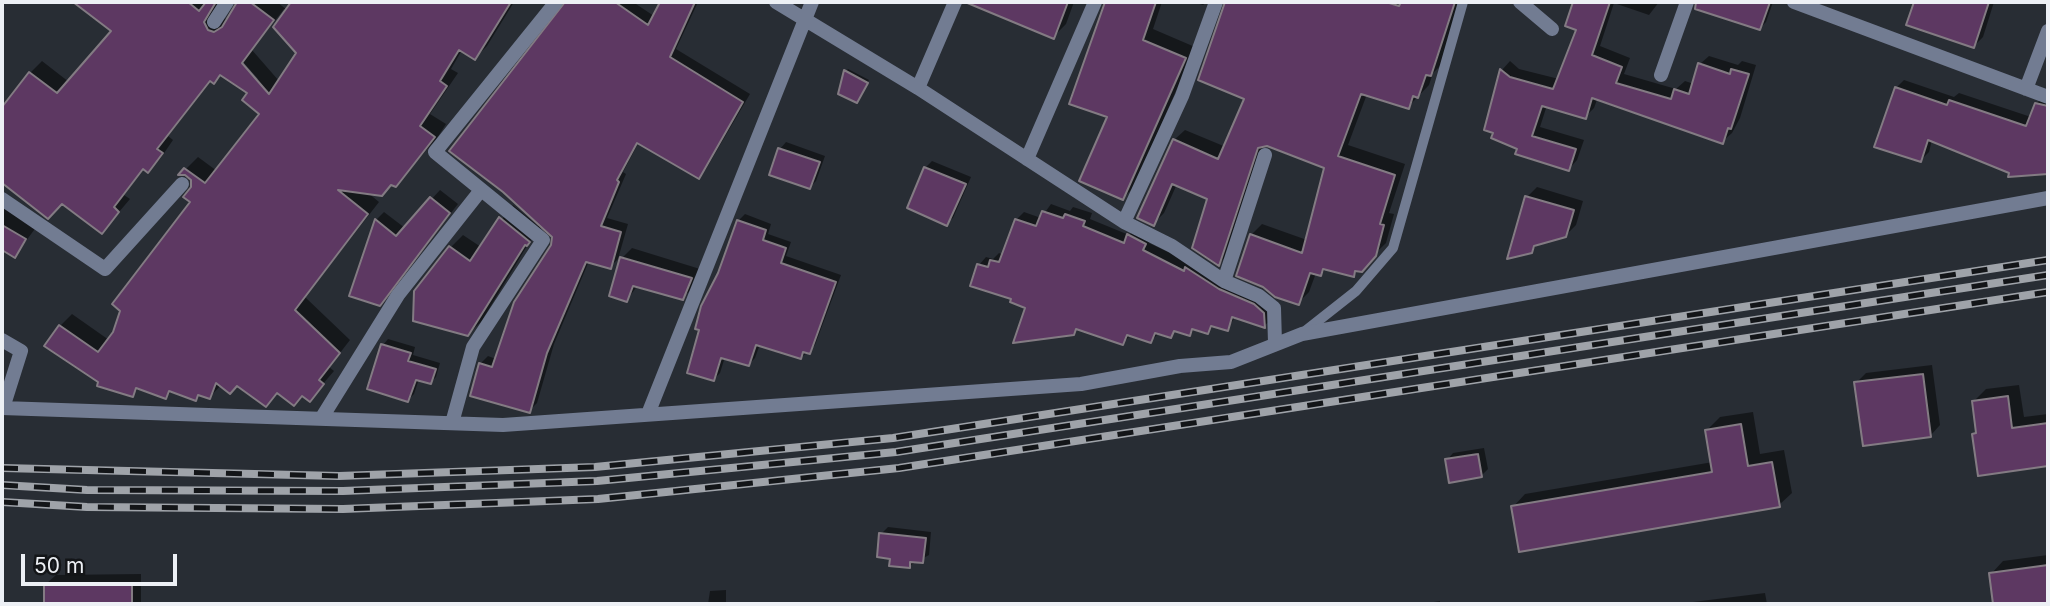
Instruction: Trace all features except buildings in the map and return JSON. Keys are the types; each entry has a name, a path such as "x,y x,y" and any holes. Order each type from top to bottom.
{"street":[{"path":"214,22 227,2"},
{"path":"452,423 473,347 543,240 435,152 556,2"},
{"path":"776,2 918,88 1124,222 1172,246 1224,281 1259,296 1274,308 1275,343"},
{"path":"648,414 811,2"},
{"path":"918,88 955,2"},
{"path":"1027,159 1095,2"},
{"path":"1124,222 1182,96 1216,2"},
{"path":"1520,2 1552,29"},
{"path":"1661,75 1686,2"},
{"path":"1794,2 2048,97"},
{"path":"2026,89 2048,31"},
{"path":"1224,281 1265,155"},
{"path":"2,199 105,269 182,184"},
{"path":"320,419 398,295 481,190"},
{"path":"2,340 21,351 2,408 503,425 1081,384 1180,366 1231,362 1302,334 2048,198"}],"lane":[{"path":"1302,334 1356,290 1393,248 1463,2"}],"railway":[{"path":"2,468 339,476 595,467 893,438 2048,260"},
{"path":"2,485 87,490 343,491 597,481 896,452 2048,275"},
{"path":"2,502 87,507 343,509 598,499 899,468 2048,292"}]}
